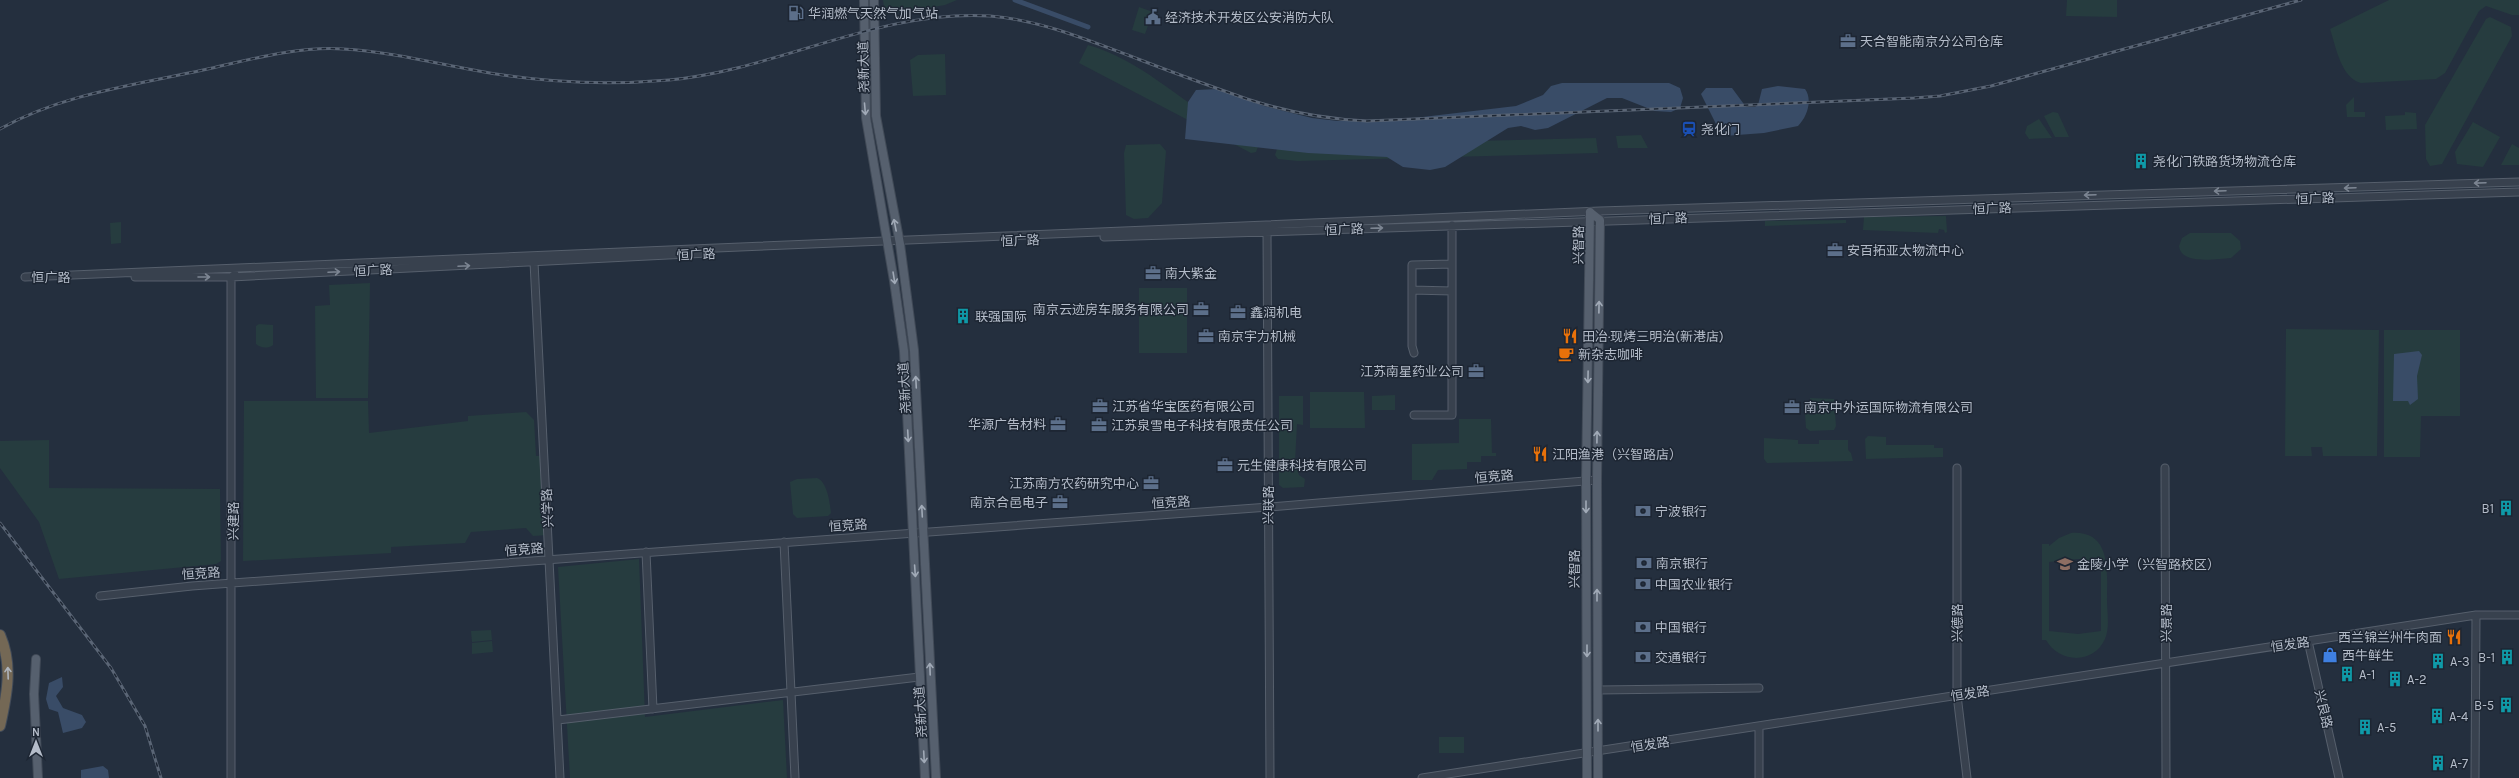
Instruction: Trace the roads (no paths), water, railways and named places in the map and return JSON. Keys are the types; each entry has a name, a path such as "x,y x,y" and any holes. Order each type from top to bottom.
{"highway":[{"path":"0,635 6,650 8,676 0,726"}],"main road":[{"name":"尧新大道","path":"864,0 866,118 888,243 904,351 925,778"},
{"name":"尧新大道","path":"874,0 876,116 899,242 914,350 936,778"},
{"name":"兴智路","path":"1590,212 1600,220 1597,480 1598,778"},
{"name":"兴智路","path":"1587,778 1586,480 1590,212"},
{"path":"36,659 34,694 38,778"}],"street":[{"name":"恒广路","path":"888,243 25,277 231,277 534,262 888,243 899,242 1590,212 2519,182"},
{"name":"恒广路","path":"899,242 2519,192"},
{"path":"1414,415 1452,415 1452,225"},
{"name":"兴联路","path":"1267,231 1270,778"},
{"name":"兴学路","path":"534,262 560,778"},
{"path":"1414,353 1412,346 1412,265 1452,264"},
{"path":"231,277 241,268"},
{"name":"兴建路","path":"231,277 233,583 231,778"},
{"path":"1412,290 1452,291"},
{"name":"兴德路","path":"1957,468 1957,695 1967,778"},
{"name":"兴景路","path":"2165,468 2166,778"},
{"name":"恒竞路","path":"100,596 124,592 233,583 923,531 1268,507 1597,480"},
{"path":"784,542 795,778"},
{"path":"646,552 653,709"},
{"path":"2475,778 2476,615"},
{"name":"恒发路","path":"1422,778 1587,752 1598,752 2166,662 2476,615 2519,615"},
{"name":"兴良路","path":"2308,641 2339,778"},
{"path":"558,720 791,691 920,677"},
{"path":"1598,690 1759,688"},
{"path":"1759,727 1759,778"}],"water":[{"path":"1562,83 1669,83 1680,88 1683,98 1680,108 1671,112 1655,111 1622,98 1607,98 1548,128 1535,130 1521,126 1508,128 1445,167 1430,170 1403,167 1387,157 1308,153 1185,139 1188,102 1196,90 1218,89 1264,106 1312,118 1338,121 1397,120 1516,106 1543,95 1551,86"},
{"path":"1778,86 1805,89 1809,98 1808,108 1804,118 1798,126 1764,133 1724,136 1719,130 1701,94 1706,88 1732,88 1746,107 1755,107 1758,105 1762,89"},
{"path":"2419,351 2422,355 2417,376 2418,399 2410,405 2408,401 2393,401 2394,354"},
{"path":"62,677 63,687 56,696 63,708 82,715 86,722 82,728 63,733 58,712 49,709 46,699 49,683"},
{"path":"103,766 108,770 109,778 81,778 81,770"}],"waterway":[{"path":"1015,0 1088,27"}],"railway":[{"path":"0,129 48,107 99,92 255,58 290,52 343,49 401,56 477,71 517,77 604,83 647,82 709,74 749,65 868,31 908,22 949,16 990,16 1028,22 1065,32 1262,104 1321,117 1351,120 1367,121 1914,98 1940,96 1991,86 2301,0"},
{"path":"0,523 111,668 145,726 161,778"}],"place":[{"name":"华润燃气天然气加气站","path":"796,13"},
{"name":"经济技术开发区公安消防大队","path":"1153,17"},
{"name":"天合智能南京分公司仓库","path":"1848,41"},
{"name":"尧化门","path":"1689,129"},
{"name":"尧化门铁路货场物流仓库","path":"2141,161"},
{"name":"安百拓亚太物流中心","path":"1835,250"},
{"name":"南大紫金","path":"1153,273"},
{"name":"南京云迹房车服务有限公司","path":"1201,309"},
{"name":"鑫润机电","path":"1238,312"},
{"name":"联强国际","path":"963,316"},
{"name":"南京宇力机械","path":"1206,336"},
{"name":"田冶·现烤三明治(新港店)","path":"1570,336"},
{"name":"新杂志咖啡","path":"1566,354"},
{"name":"江苏南星药业公司","path":"1476,371"},
{"name":"江苏省华宝医药有限公司","path":"1100,406"},
{"name":"南京中外运国际物流有限公司","path":"1792,407"},
{"name":"华源广告材料","path":"1058,424"},
{"name":"江苏泉雪电子科技有限责任公司","path":"1099,425"},
{"name":"江阳渔港（兴智路店）","path":"1540,454"},
{"name":"元生健康科技有限公司","path":"1225,465"},
{"name":"江苏南方农药研究中心","path":"1151,483"},
{"name":"南京合邑电子","path":"1060,502"},
{"name":"B1","path":"2506,508"},
{"name":"宁波银行","path":"1643,511"},
{"name":"南京银行","path":"1644,563"},
{"name":"金陵小学（兴智路校区）","path":"2065,564"},
{"name":"中国农业银行","path":"1643,584"},
{"name":"中国银行","path":"1643,627"},
{"name":"西兰锦兰州牛肉面","path":"2454,637"},
{"name":"西牛鲜生","path":"2330,655"},
{"name":"交通银行","path":"1643,657"},
{"name":"B-1","path":"2507,657"},
{"name":"A-3","path":"2438,661"},
{"name":"A-1","path":"2347,674"},
{"name":"A-2","path":"2395,679"},
{"name":"B-5","path":"2506,705"},
{"name":"A-4","path":"2437,716"},
{"name":"A-5","path":"2365,727"},
{"name":"A-7","path":"2438,763"}]}
